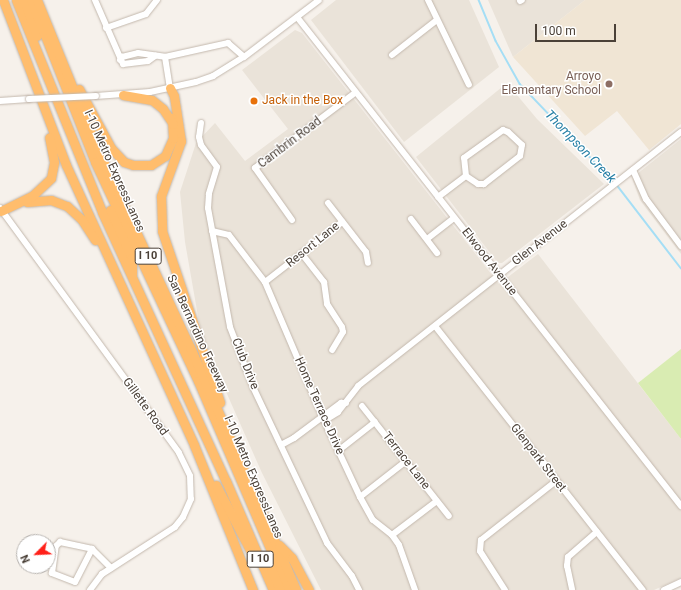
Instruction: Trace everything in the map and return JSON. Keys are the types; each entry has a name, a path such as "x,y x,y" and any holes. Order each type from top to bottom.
{"highway":[{"path":"3,0 66,165 194,445 253,590"},
{"name":"I 10","path":"16,0 68,131 132,278 247,529 272,590"},
{"name":"I-10 Metro ExpressLanes","path":"24,0 73,124 132,258 132,278"},
{"name":"I-10 Metro ExpressLanes","path":"30,0 92,155 204,394 288,590"},
{"name":"San Bernardino Freeway","path":"37,0 97,148 241,462 296,590"},
{"path":"57,50 111,148 124,162 142,166 159,161 170,149 174,127 168,96 170,88"},
{"path":"1,210 47,185 54,170 54,153 36,88"},
{"path":"170,88 174,96 181,140 163,190 160,208 162,232 241,462"},
{"path":"123,95 152,100 168,115 174,127"},
{"path":"1,210 38,199 51,200 67,206 82,220 116,274"},
{"path":"194,445 272,590"},
{"name":"I-10 Metro ExpressLanes","path":"247,529 258,540 280,590"},
{"path":"275,542 292,558 308,590"}],"street":[{"path":"95,0 122,64 139,62 155,56"},
{"path":"106,28 146,14 157,0"},
{"path":"0,101 123,95 170,88 213,76 244,57 319,0"},
{"path":"428,0 469,85"},
{"name":"Elwood Avenue","path":"297,17 355,93 681,506"},
{"path":"392,55 437,20"},
{"path":"120,60 122,57 138,53 165,57 228,43 244,57"},
{"path":"138,53 139,62"},
{"path":"165,57 170,88"},
{"name":"Cambrin Road","path":"292,220 255,168 355,93"},
{"name":"Club Drive","path":"201,123 199,137 201,145 217,167 208,201 227,318 253,387 330,547 352,576 358,590"},
{"path":"498,132 508,132 522,146 520,156 484,184 478,184 466,176 464,158 498,132"},
{"name":"Glen Avenue","path":"281,445 323,418 327,419 341,403 346,403 358,386 681,132"},
{"path":"633,170 646,199 681,246"},
{"path":"438,197 466,176"},
{"name":"Resort Lane","path":"266,282 342,222 328,203"},
{"name":"Gillette Road","path":"1,210 179,453 190,476 191,499 183,517 175,527 111,568 95,580 90,590"},
{"path":"427,239 454,218"},
{"path":"411,219 437,253"},
{"path":"342,222 366,252 368,263"},
{"name":"Home Terrace Drive","path":"212,231 229,235 266,282 323,418 360,497 373,520 392,535 404,554 415,590"},
{"path":"302,254 324,282 327,304 342,327 343,332 332,350"},
{"name":"Glenpark Street","path":"435,326 643,590"},
{"name":"Terrace Lane","path":"362,406 449,516"},
{"path":"338,451 375,422"},
{"path":"360,497 406,461"},
{"path":"504,590 479,547 481,540 556,481"},
{"path":"392,535 437,501"},
{"path":"572,589 567,566 568,558 597,532"},
{"path":"92,549 75,582 52,573 56,546 60,542 92,549 111,568"},
{"path":"664,590 681,582"}],"shaded area":[{"path":"336,0 469,0 499,67 404,142 311,20"},
{"path":"488,0 585,0 513,57"},
{"name":"Arroyo Elementary School","path":"585,0 681,0 681,124 649,150 617,111 585,136 513,57"},
{"path":"295,30 302,33 499,284 538,254 681,439 681,578 654,590 321,590 262,473 212,360 199,322 185,242 180,192 196,143 215,123 245,161 288,129 242,70"},
{"path":"507,83 537,119 604,184 502,263 498,263 416,157"},
{"path":"681,139 681,254 640,200 632,178"}],"green space":[{"path":"681,349 681,439 638,383"}],"waterway":[{"name":"Thompson Creek","path":"479,0 496,41 520,84 614,182"},
{"name":"Thompson Creek","path":"617,185 681,268"}],"place":[{"name":"Arroyo Elementary School","path":"609,84"},
{"name":"Jack in the Box","path":"254,101"}]}
